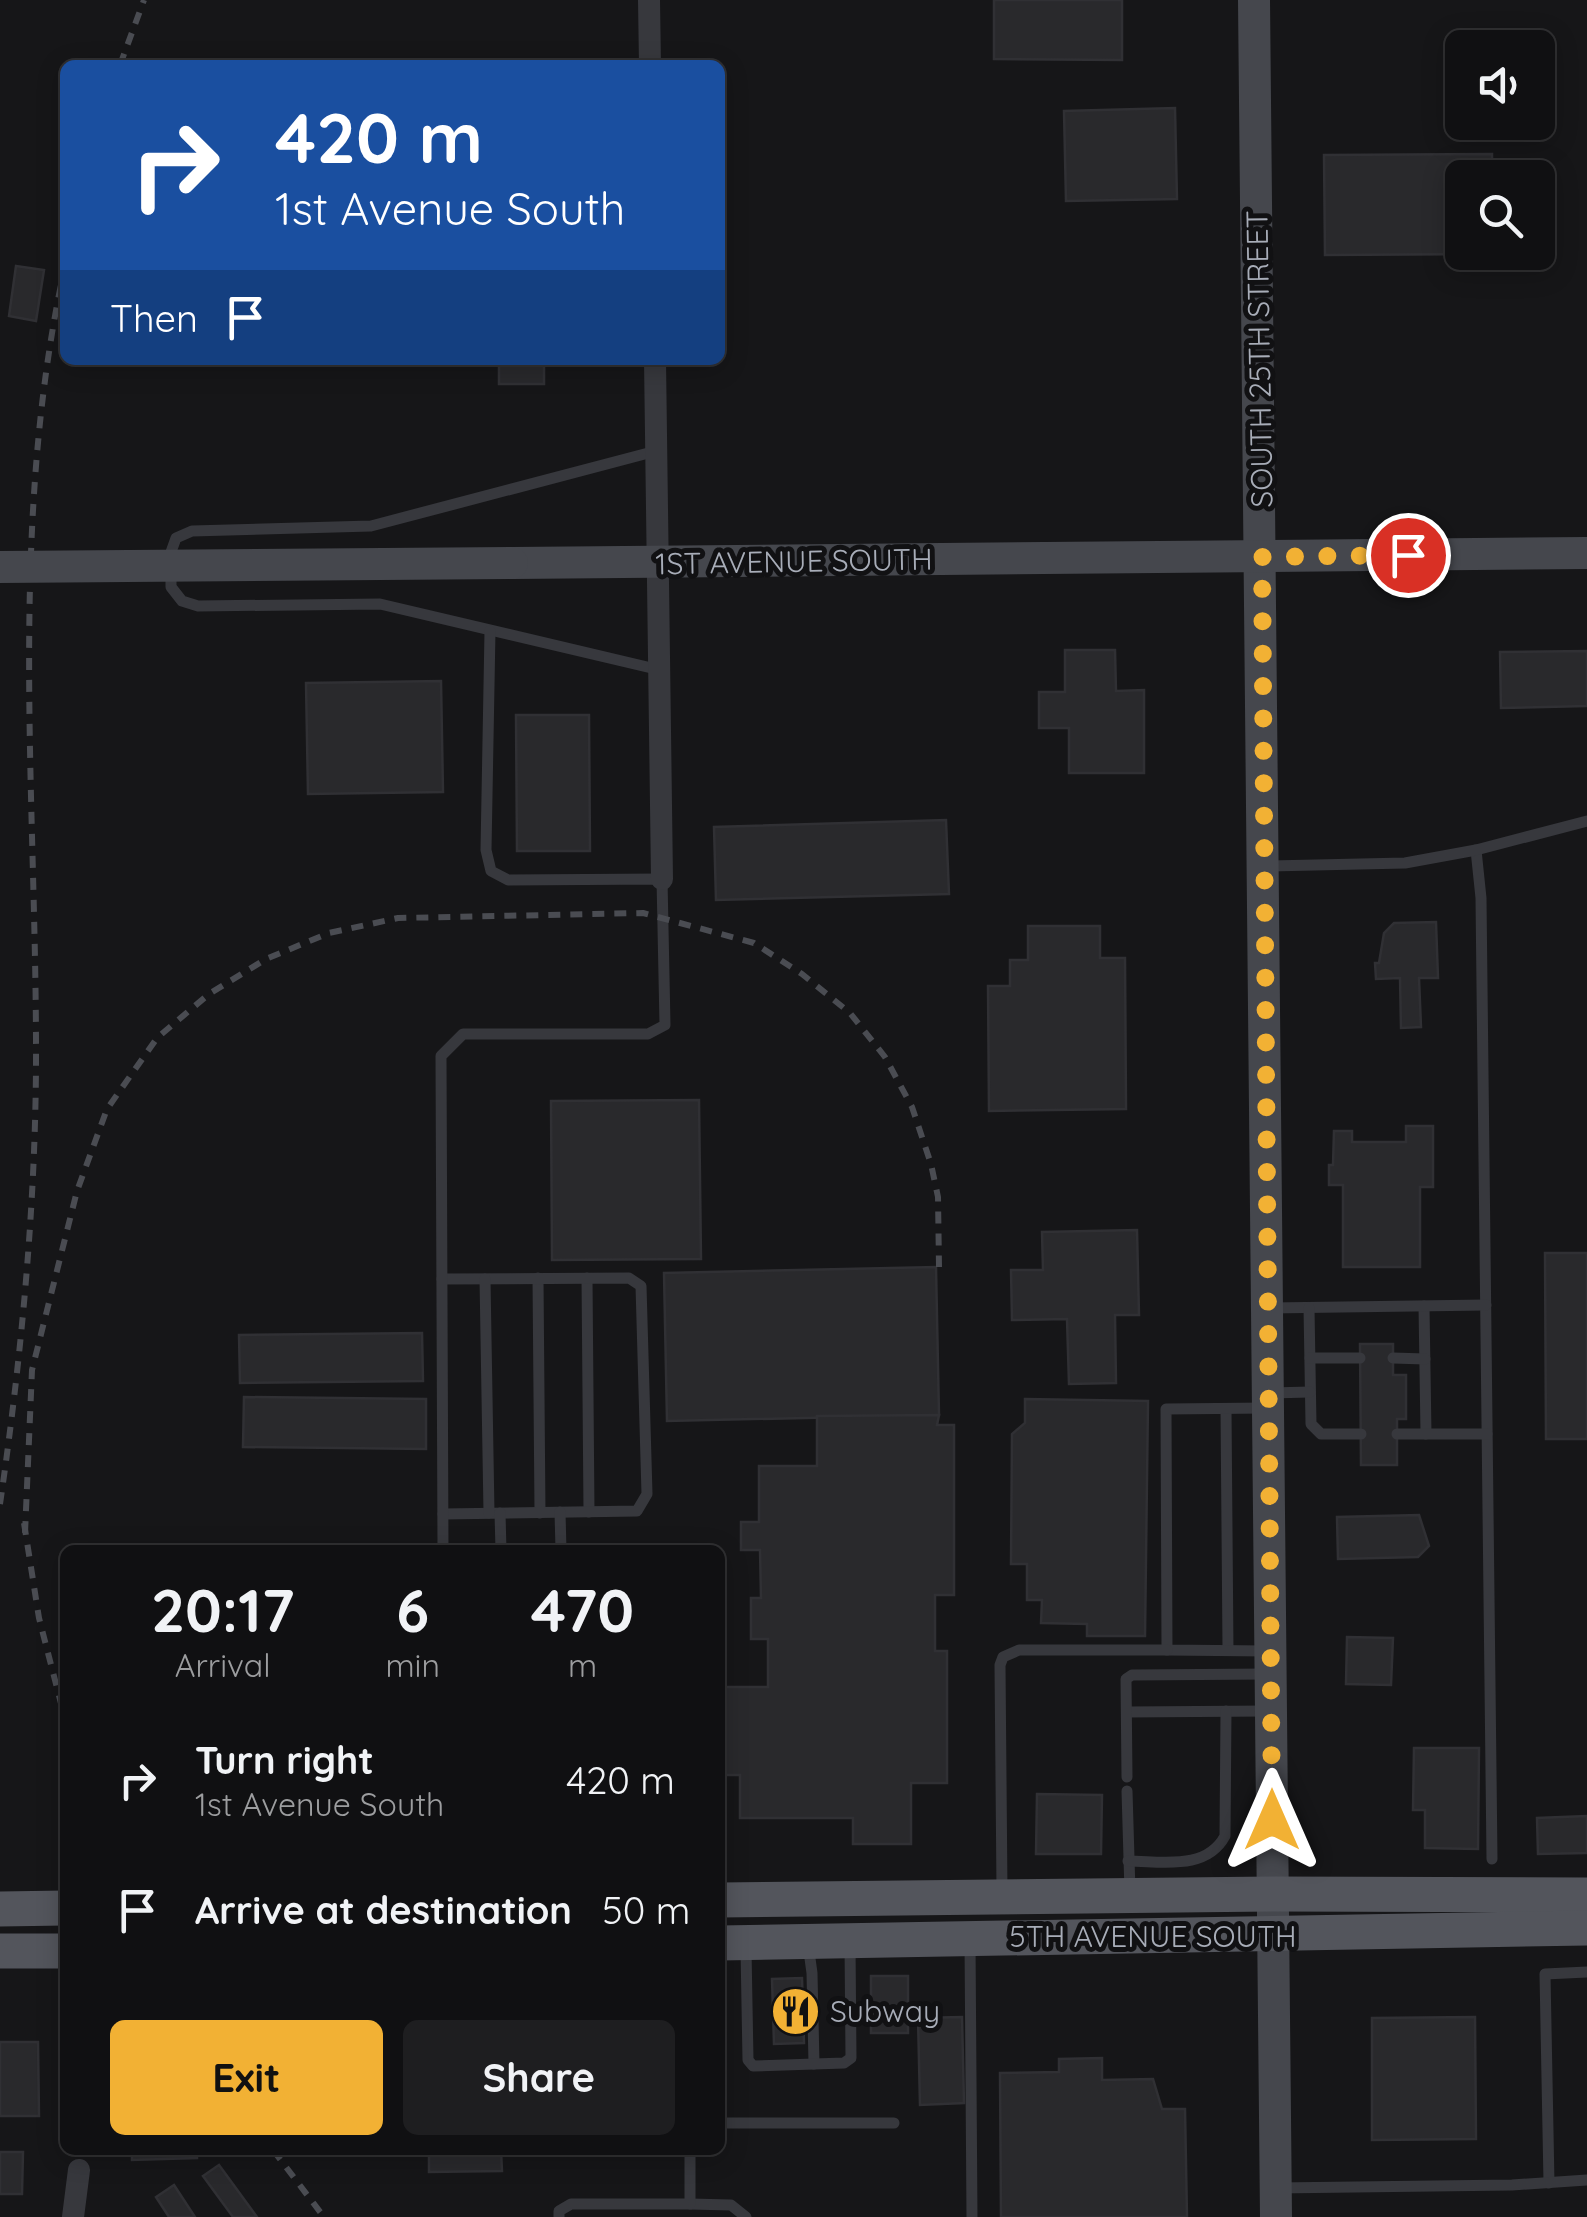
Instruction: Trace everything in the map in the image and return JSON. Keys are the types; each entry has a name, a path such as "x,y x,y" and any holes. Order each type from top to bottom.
{"main road":[{"name":"5TH AVENUE SOUTH","path":"725,1900 1002,1896 1129,1878 1273,1894 1587,1895"},
{"path":"0,1908 60,1908"},
{"name":"5TH AVENUE SOUTH","path":"733,1942 1587,1928"},
{"path":"0,1951 60,1950"}],"street":[{"path":"649,0 650,60"},
{"name":"SOUTH 25TH STREET","path":"1254,0 1276,2203"},
{"path":"655,365 662,879"},
{"name":"1ST AVENUE SOUTH","path":"0,567 1587,553"},
{"path":"73,2217 80,2170"}],"lane":[{"path":"657,451 370,526 192,531 176,538 171,552 171,587 182,600 198,606 380,604 660,670"},
{"path":"443,1545 441,1056 463,1034 648,1034 664,1025 662,879 508,880 491,872 486,850 490,631"},
{"path":"1265,866 1405,863 1476,850 1587,821"},
{"path":"1476,850 1481,898 1492,1859"},
{"path":"538,1278 540,1513"},
{"path":"587,1278 588,1512"},
{"path":"442,1279 629,1278 641,1286 647,1494 637,1511 443,1514"},
{"path":"485,1279 494,1514 500,1545"},
{"path":"1268,1308 1486,1305"},
{"path":"1424,1306 1426,1434"},
{"path":"1308,1308 1312,1424 1321,1434 1361,1434"},
{"path":"1310,1358 1360,1358"},
{"path":"1393,1358 1425,1359"},
{"path":"1167,1650 1166,1409 1226,1409 1310,1392"},
{"path":"1226,1409 1228,1650"},
{"path":"1398,1434 1487,1434"},
{"path":"560,1512 560,1545"},
{"path":"1002,1896 1003,1656 1019,1650 1228,1650 1271,1662"},
{"path":"1127,1777 1126,1679 1132,1674 1271,1662"},
{"path":"1127,1792 1129,1878 1200,1860 1218,1850 1225,1836 1226,1711"},
{"path":"1126,1712 1272,1711"},
{"path":"970,1937 972,2217"},
{"path":"733,1942 748,2060 753,2066 844,2063 850,2058 850,1940"},
{"path":"808,1942 814,2064"},
{"path":"1548,2183 1544,1974 1587,1972"},
{"path":"725,2123 894,2124"},
{"path":"690,2155 690,2204"},
{"path":"1276,2203 1587,2180"},
{"path":"559,2217 559,2211 571,2204 730,2205 746,2217"}],"building":[{"path":"994,0 1122,0 1122,60 994,59"},
{"path":"1175,108 1177,199 1066,201 1064,111"},
{"path":"1492,154 1492,160 1445,160 1445,254 1325,255 1324,155"},
{"path":"16,266 44,270 36,321 9,316"},
{"path":"499,365 544,365 544,384 499,384"},
{"path":"1065,650 1115,650 1116,691 1144,690 1144,773 1069,773 1069,728 1039,728 1039,692 1065,692"},
{"path":"1587,651 1587,706 1501,708 1500,652"},
{"path":"441,681 443,792 308,794 306,683"},
{"path":"516,715 589,715 590,851 517,851"},
{"path":"946,820 949,894 716,900 714,827"},
{"path":"1436,922 1438,978 1419,978 1421,1027 1401,1028 1400,978 1376,979 1375,963 1379,963 1384,933 1394,923"},
{"path":"1028,926 1100,926 1100,958 1125,958 1126,1109 989,1111 988,986 1010,986 1010,960 1028,960"},
{"path":"699,1100 701,1259 552,1260 551,1101"},
{"path":"1406,1126 1433,1126 1433,1187 1420,1187 1420,1267 1343,1267 1343,1185 1329,1185 1334,1131 1352,1131 1352,1142 1406,1142"},
{"path":"1137,1230 1139,1315 1115,1315 1116,1383 1069,1384 1067,1319 1012,1320 1011,1270 1043,1270 1042,1232"},
{"path":"1545,1253 1587,1253 1587,1439 1546,1439"},
{"path":"936,1267 939,1415 667,1421 664,1273"},
{"path":"422,1333 423,1381 240,1383 239,1335"},
{"path":"1360,1344 1393,1344 1393,1375 1406,1375 1406,1419 1397,1419 1397,1465 1361,1465"},
{"path":"244,1397 426,1399 426,1449 243,1447"},
{"path":"1025,1399 1148,1401 1145,1636 1087,1636 1087,1624 1041,1623 1042,1600 1027,1600 1027,1564 1011,1564 1012,1434 1025,1423"},
{"path":"939,1415 937,1425 954,1425 954,1595 935,1595 935,1651 947,1651 947,1783 911,1783 911,1844 853,1844 853,1818 740,1818 740,1775 725,1775 725,1687 768,1687 768,1639 751,1639 751,1598 761,1598 760,1550 741,1550 741,1522 759,1522 759,1466 817,1466 817,1416"},
{"path":"1419,1515 1429,1546 1418,1557 1338,1559 1337,1517"},
{"path":"1347,1637 1393,1638 1391,1685 1346,1684"},
{"path":"1414,1748 1479,1748 1478,1849 1425,1848 1425,1810 1413,1810"},
{"path":"1037,1794 1102,1795 1101,1854 1036,1854"},
{"path":"1587,1816 1587,1853 1538,1854 1537,1818"},
{"path":"871,1976 908,1976 908,2033 871,2033"},
{"path":"802,1978 804,2043 774,2044 772,1979"},
{"path":"962,2017 964,2103 920,2105 918,2018"},
{"path":"1475,2017 1476,2139 1372,2140 1372,2018"},
{"path":"0,2042 38,2042 39,2116 0,2116"},
{"path":"1102,2058 1102,2080 1153,2079 1162,2109 1185,2109 1187,2217 1001,2217 1000,2073 1059,2072 1059,2059"},
{"path":"0,2152 23,2152 22,2194 0,2194"},
{"path":"132,2155 197,2155 197,2158 132,2160"},
{"path":"429,2155 501,2155 502,2171 429,2172"},
{"path":"219,2165 257,2217 233,2217 203,2176"},
{"path":"174,2185 195,2217 169,2217 156,2197"}],"railway":[{"path":"122,60 144,0"},
{"path":"0,1504 26,1286 33,1176 36,1067 30,766 31,564 36,464 60,294"},
{"path":"25,1533 32,1370 77,1191 107,1109 157,1038 209,994 266,959 329,933 398,918 643,913 754,943 802,974 850,1013 885,1057 912,1107 931,1164 938,1197 939,1267"},
{"path":"24,1523 39,1618 60,1700"},
{"path":"277,2155 324,2217"}],"place":[{"name":"Subway","path":"795,2011"}],"route":[{"path":"1272,1820 1262,557 1408,555"}]}
